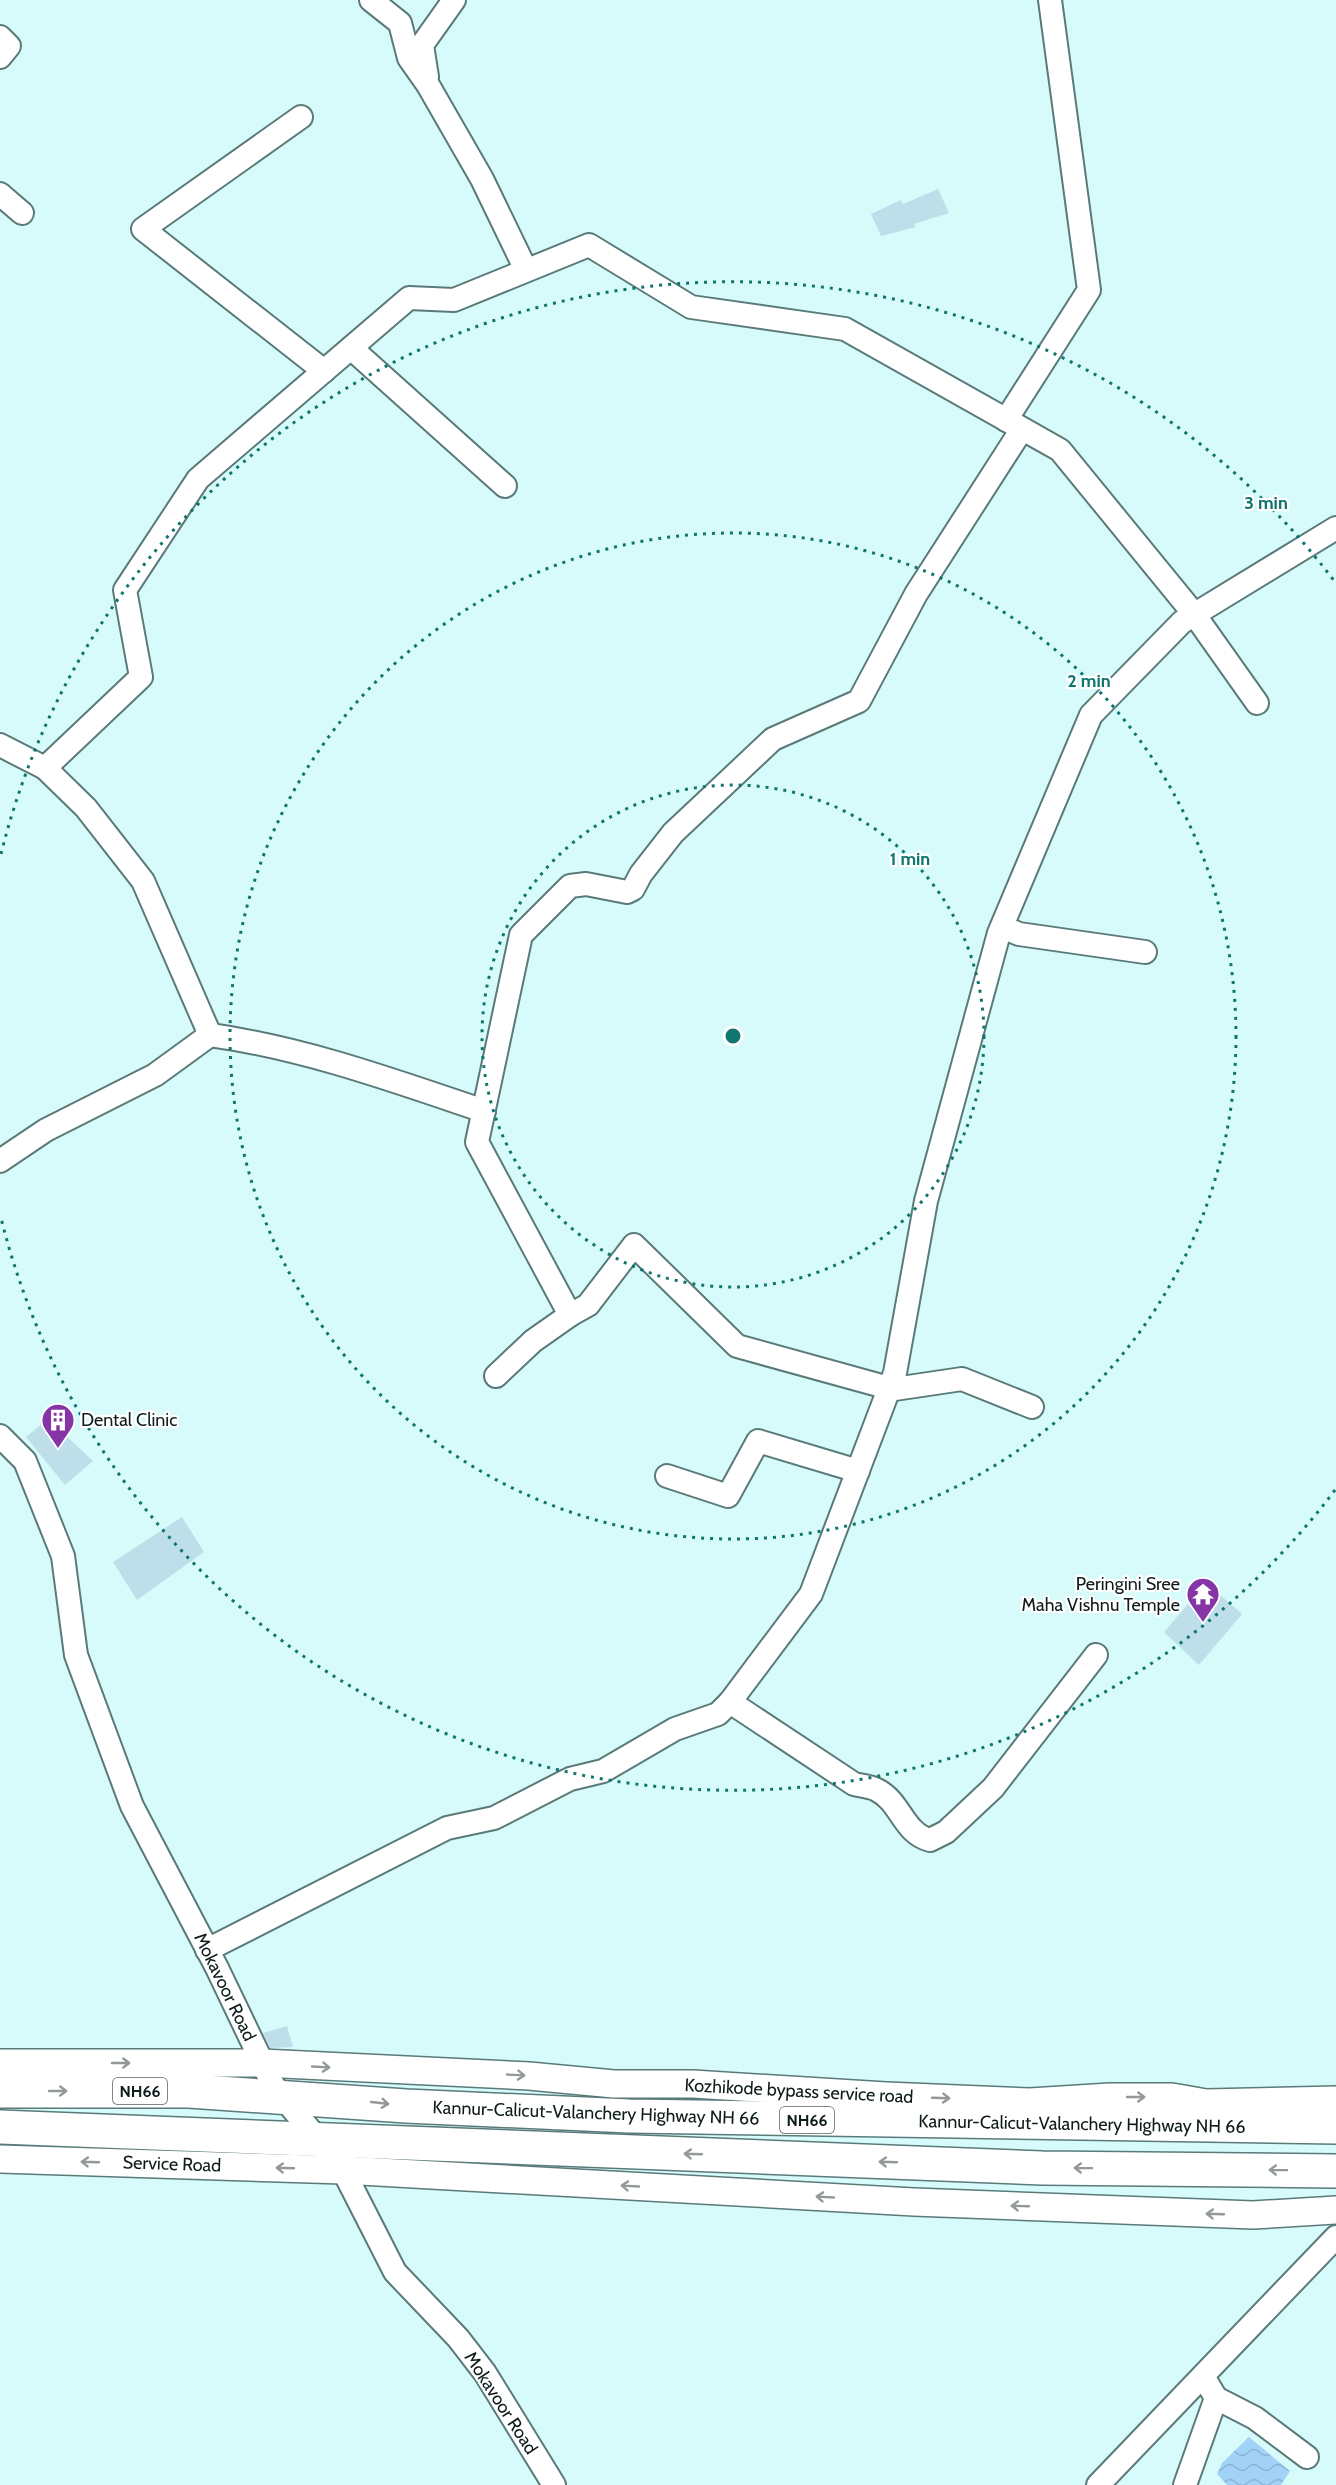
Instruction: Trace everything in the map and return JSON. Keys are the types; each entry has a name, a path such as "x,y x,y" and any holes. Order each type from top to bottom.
{"highway":[{"name":"Kannur-Calicut-Valanchery Highway NH 66","path":"0,2091 189,2091 629,2116 1336,2127"},
{"path":"0,2127 1042,2168 1336,2171"}],"street":[{"path":"370,0 400,23 409,58 428,85 483,179 526,270"},
{"path":"428,85 422,45 454,0"},
{"path":"570,1315 477,1142 521,935 570,886 586,884 627,892 633,889 641,874 673,833 773,739 859,701 916,594 1089,290 1050,0"},
{"path":"0,37 9,46 0,57"},
{"path":"301,117 143,229 324,371"},
{"path":"0,194 22,213"},
{"path":"45,768 141,677 125,590 198,479 410,298 454,300 589,244 690,307 845,328 1060,450 1194,614 1257,703"},
{"path":"351,348 505,486"},
{"path":"207,1950 447,1828 494,1818 570,1779 603,1771 675,1729 718,1714 730,1702 811,1594 895,1373 926,1201 1002,927 1091,715 1182,621 1336,528"},
{"path":"0,745 45,768 86,808 143,881 210,1035"},
{"path":"1002,927 1019,934 1145,952"},
{"path":"0,1161 46,1130 155,1075 210,1035 241,1040 382,1076 484,1111"},
{"path":"496,1376 533,1341 588,1305 634,1245 737,1346 889,1389 962,1379 1032,1407"},
{"name":"Mokavoor Road","path":"0,1436 25,1461 63,1556 76,1656 132,1806 279,2096 320,2140 343,2170 395,2272 458,2338 485,2373 554,2485"},
{"path":"667,1476 728,1496 758,1441 858,1471"},
{"path":"730,1702 854,1784 877,1790 894,1806 918,1837 930,1840 946,1832 993,1788 1096,1654"},
{"name":"Kozhikode bypass service road","path":"0,2063 262,2063 529,2076 614,2084 693,2084 1030,2102 1110,2097 1172,2097 1206,2103 1336,2100"},
{"name":"Service Road","path":"0,2159 343,2170 914,2202 1253,2216 1336,2210"},
{"path":"1098,2485 1336,2237"},
{"path":"1203,2376 1216,2398 1255,2418 1307,2457"},
{"path":"1185,2485 1216,2398"}],"water":[{"path":"1249,2437 1290,2471 1281,2485 1227,2485 1217,2474 1222,2463"}],"building":[{"path":"938,189 949,213 914,224 916,227 881,236 871,214 901,200 903,204"},
{"name":"Dental Clinic","path":"48,1419 93,1461 65,1485 26,1437"},
{"path":"182,1517 204,1552 137,1600 113,1562"},
{"name":"Peringini Sree Maha Vishnu Temple","path":"1206,1583 1242,1614 1199,1665 1164,1632"},
{"path":"287,2026 293,2047 270,2048 263,2033"}],"place":[{"name":"Dental Clinic","path":"58,1449"},
{"name":"Peringini Sree Maha Vishnu Temple","path":"1203,1623"}]}
